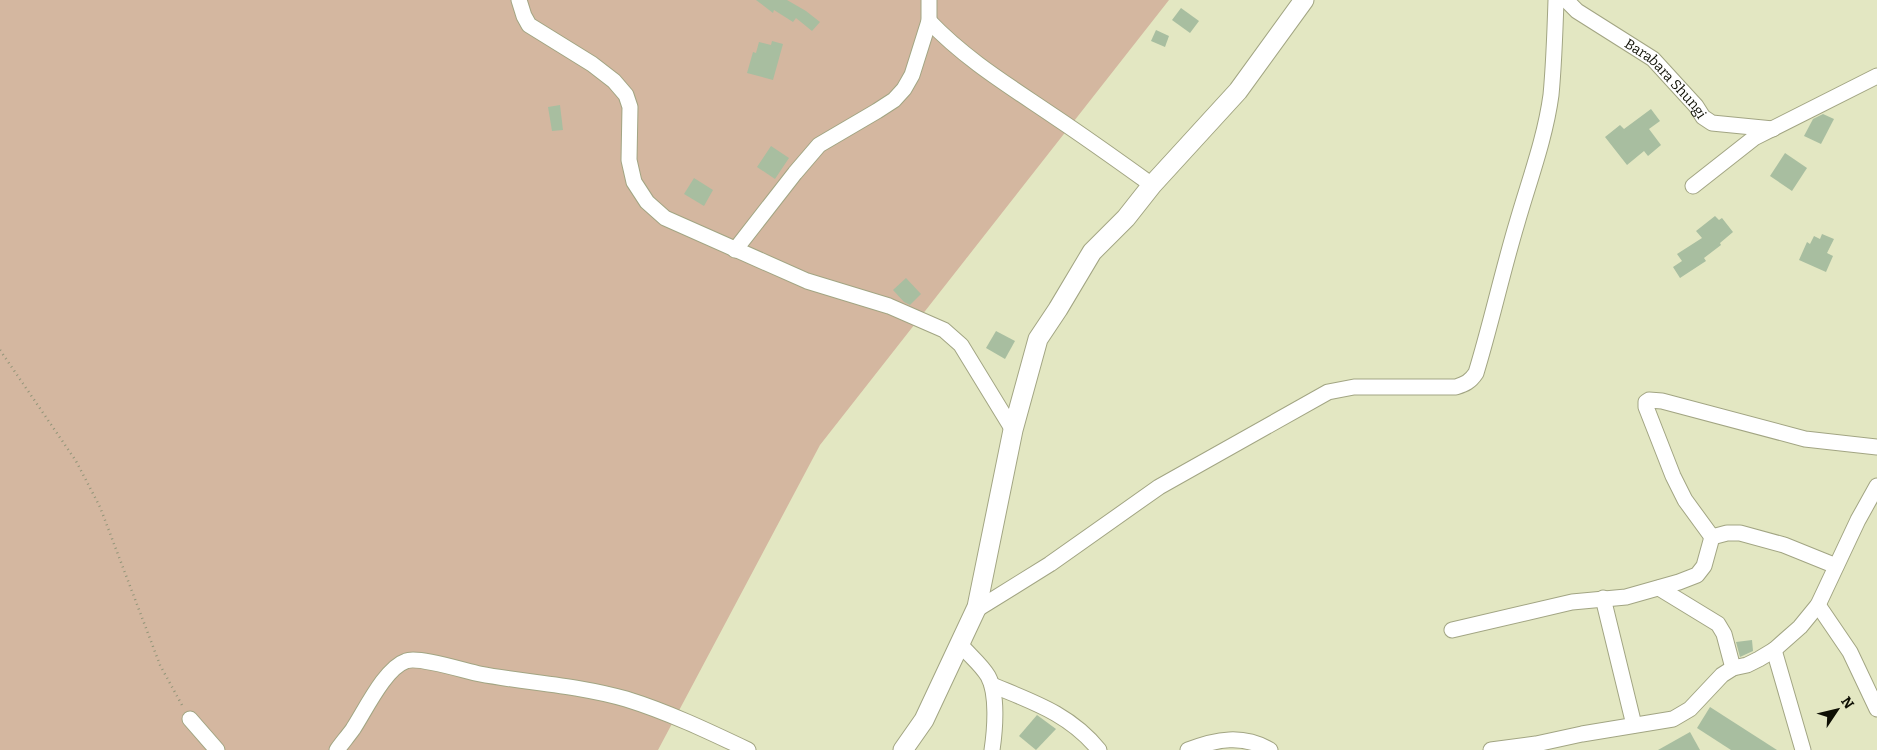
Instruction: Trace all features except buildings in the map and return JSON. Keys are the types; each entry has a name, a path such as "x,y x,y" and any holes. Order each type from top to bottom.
{"street":[{"path":"519,0 529,25 592,64 614,81 626,95 630,107 629,160 634,182 647,202 665,218 807,281 889,306 944,330 961,345 1013,430"},
{"path":"735,250 819,144 877,111 894,100 904,89 912,75 929,21 929,0"},
{"path":"903,750 924,720 976,610 1013,430 1038,339 1092,252 1126,218 1152,185 1238,91 1304,0"},
{"path":"976,610 1050,564 1159,487 1328,392 1354,387 1456,387 1472,380 1476,373 1492,319 1516,224 1535,164 1544,127 1550,96 1554,55 1556,0"},
{"name":"Barabara Shungi","path":"1566,0 1577,11 1653,59 1696,106 1702,117 1712,123 1773,129"},
{"path":"929,21 950,42 986,72 1087,138 1152,185"},
{"path":"1693,186 1754,138 1877,76"},
{"path":"1712,537 1685,500 1673,476 1646,407 1646,402 1649,400 1662,401 1805,438 1877,447"},
{"path":"1492,750 1536,744 1634,724 1673,719 1690,709 1722,675 1733,668 1747,665 1774,650 1800,627 1818,605 1858,520 1877,486"},
{"path":"1712,537 1727,533 1740,533 1784,545 1836,566"},
{"path":"1452,630 1572,602 1626,597 1697,575 1704,566 1712,537"},
{"path":"1659,588 1718,624 1724,634 1733,668"},
{"path":"1603,598 1634,724"},
{"path":"1818,605 1850,652 1877,709"},
{"path":"959,643 987,675 992,685 995,732 992,750"},
{"path":"1774,650 1803,750"},
{"path":"337,750 353,729 386,677 406,660 417,660 479,674 579,689 625,699 686,721 748,750"},
{"path":"992,685 1066,718 1082,730 1099,750"},
{"path":"190,719 217,750"},
{"path":"1188,750 1222,739 1243,740 1259,744 1270,750"}],"path":[{"path":"0,350 76,461 100,507 160,665 190,719"}],"shaded area":[{"path":"0,0 1169,0 820,445 658,750 0,750"}]}
